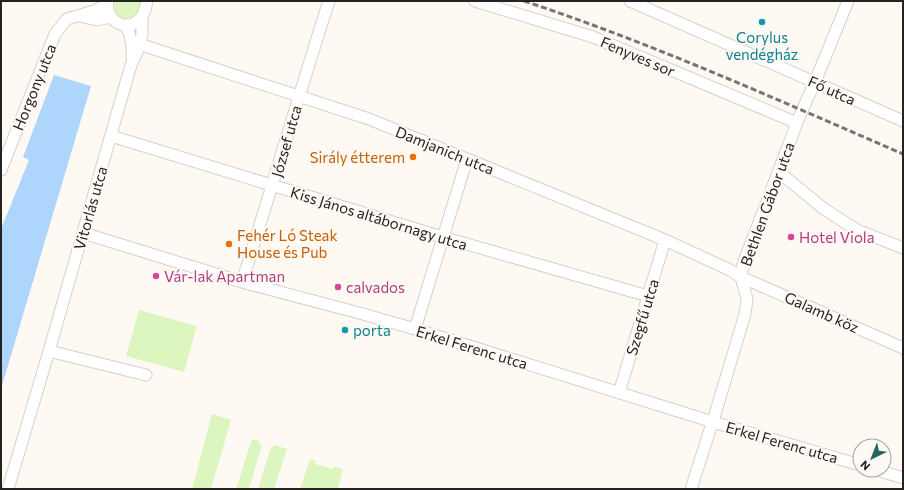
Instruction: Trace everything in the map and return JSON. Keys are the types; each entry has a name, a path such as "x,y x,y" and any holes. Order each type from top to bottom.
{"street":[{"name":"József utca","path":"242,282 329,1"},
{"name":"Fenyves sor","path":"475,1 593,37 797,123"},
{"name":"Fő utca","path":"630,1 903,121"},
{"name":"Bethlen Gábor utca","path":"691,489 713,422 745,314 746,299 741,277 743,264 797,123 848,1"},
{"path":"107,3 108,12 111,17 120,24 132,24 142,18"},
{"name":"Horgony utca","path":"1,170 55,34 67,19 94,11 107,3"},
{"name":"Vitorlás utca","path":"8,489 131,65 140,43 142,35 142,18 145,12 146,3"},
{"path":"80,16 96,20 111,17"},
{"name":"Vitorlás utca","path":"126,25 132,48 131,65"},
{"name":"Damjanich utca","path":"140,43 145,46 369,119 665,240 730,270 741,277"},
{"name":"Kiss János altábornagy utca","path":"111,136 442,237 648,296"},
{"path":"415,329 467,159"},
{"path":"779,172 824,209 857,230 903,248"},
{"name":"Erkel Ferenc utca","path":"83,233 242,282 415,329 713,422 852,463"},
{"name":"Szegfű utca","path":"619,393 665,240"},
{"name":"Galamb köz","path":"741,277 903,348"},
{"path":"49,351 146,375"},
{"path":"892,475 903,478"}],"green space":[{"path":"115,1 140,1 140,9 138,14 128,19 122,18 117,14 115,9"},
{"path":"139,310 197,326 184,372 126,356"},
{"path":"212,414 231,420 211,489 192,489"},
{"path":"252,439 260,441 259,444 262,445 249,489 236,489"},
{"path":"274,445 287,449 274,489 258,489 271,447"},
{"path":"310,459 316,461 315,464 333,469 334,466 343,469 338,489 300,489"}],"water":[{"path":"54,75 91,86 1,389 1,229 29,160 23,157"}],"railway":[{"path":"524,1 620,35 668,54 903,154"}],"place":[{"name":"Corylus vendégház","path":"762,22"},
{"name":"Sirály étterem","path":"413,157"},
{"name":"Hotel Viola","path":"791,237"},
{"name":"Fehér Ló Steak House és Pub","path":"229,244"},
{"name":"Vár-lak Apartman","path":"156,276"},
{"name":"calvados","path":"338,287"},
{"name":"porta","path":"345,330"}]}
